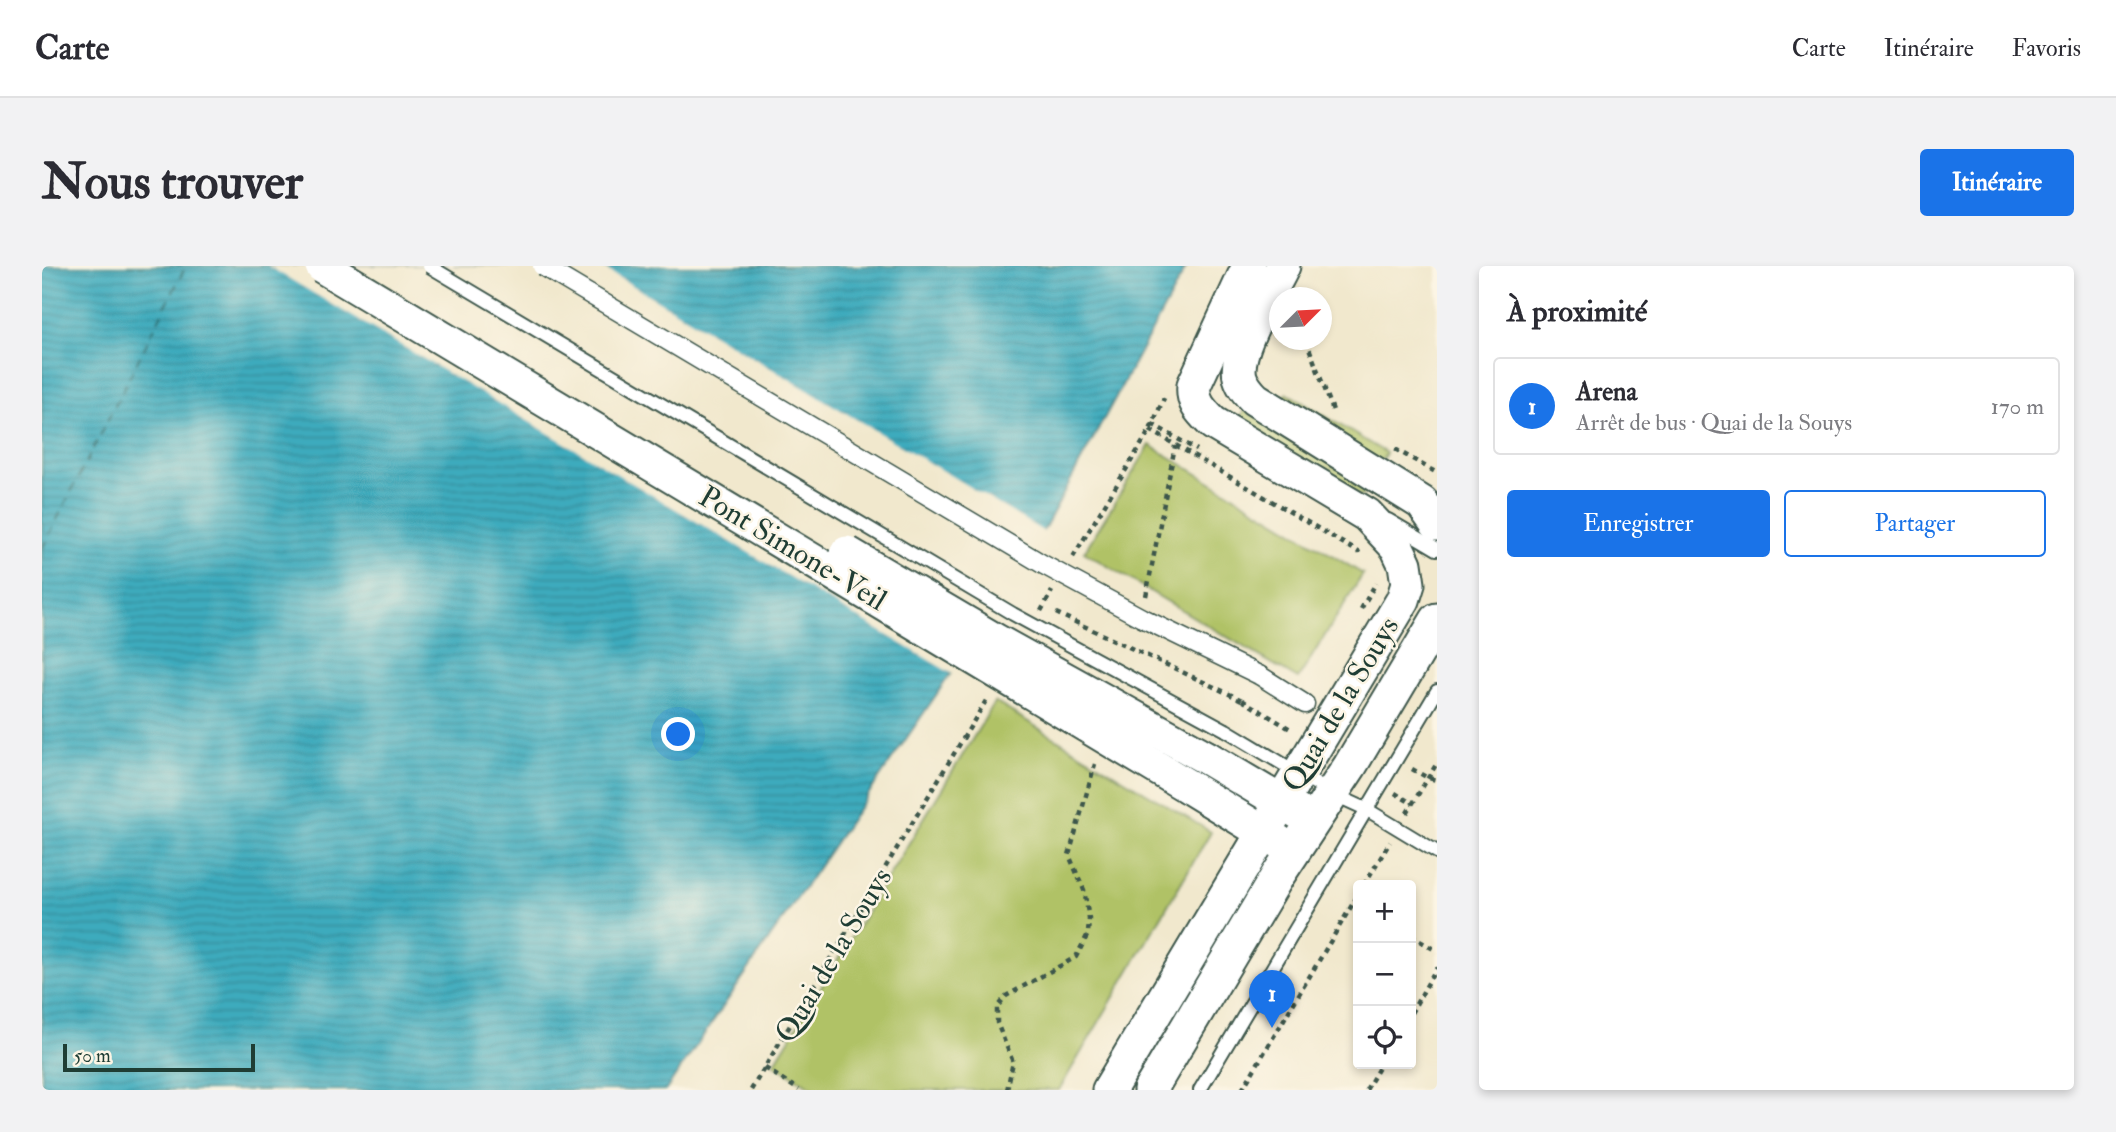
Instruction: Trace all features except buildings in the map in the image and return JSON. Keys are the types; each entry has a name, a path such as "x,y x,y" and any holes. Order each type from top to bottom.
{"main road":[{"name":"Pont Simone-Veil","path":"321,266 1294,851"},
{"name":"Pont Simone-Veil","path":"363,266 996,642 1207,758 1312,821"},
{"name":"Quai de la Souys","path":"1109,1090 1403,600 1408,584 1405,564 1397,547 1367,515 1213,422 1198,409 1193,396 1194,385 1249,266"},
{"path":"1283,266 1239,359 1245,390 1255,400 1432,513"},
{"name":"Quai de la Souys","path":"1150,1090 1437,620"}],"street":[{"path":"542,266 1044,565 1142,618 1259,675 1305,704"}],"lane":[{"name":"Pont Simone-Veil","path":"429,266 1013,614 1226,730 1437,852"},
{"path":"1367,515 1388,519 1437,548"},
{"path":"1200,1090 1437,691"}],"path":[{"path":"1310,350 1333,412 1344,418"},
{"path":"1070,561 1153,424 1363,549"},
{"path":"1150,430 1365,555"},
{"path":"1387,444 1437,473"},
{"path":"1142,618 1175,446"},
{"path":"1358,612 1378,579"},
{"path":"1034,621 1056,585"},
{"path":"1036,604 1242,700 1298,734"},
{"name":"Quai de la Souys","path":"751,1090 991,693"},
{"path":"1007,1090 1013,1062 997,1023 997,1007 1006,996 1076,957 1088,934 1089,919 1084,890 1069,855 1098,753"},
{"path":"1413,804 1437,763"},
{"path":"1411,769 1437,780"},
{"path":"1367,880 1398,828"},
{"path":"1242,1090 1353,908"},
{"path":"1416,939 1437,951"},
{"path":"1415,1006 1437,967"},
{"path":"765,1068 799,1090"},
{"path":"1366,1090 1378,1069"}],"green space":[{"path":"1287,393 1386,453 1381,462 1281,402"},
{"path":"1244,410 1369,484 1362,497 1265,439 1240,417"},
{"path":"1150,445 1363,574 1298,679 1084,552"},
{"path":"995,702 1211,832 1059,1090 815,1090 774,1064"}],"water":[{"path":"42,266 1187,266 1037,542 999,603 666,1090 42,1090"}],"pier":[{"path":"268,266 600,266 1046,533 954,675"}],"ferry route":[{"path":"42,549 186,266"}],"place":[{"name":"Arena","path":"1272,1028"}]}
